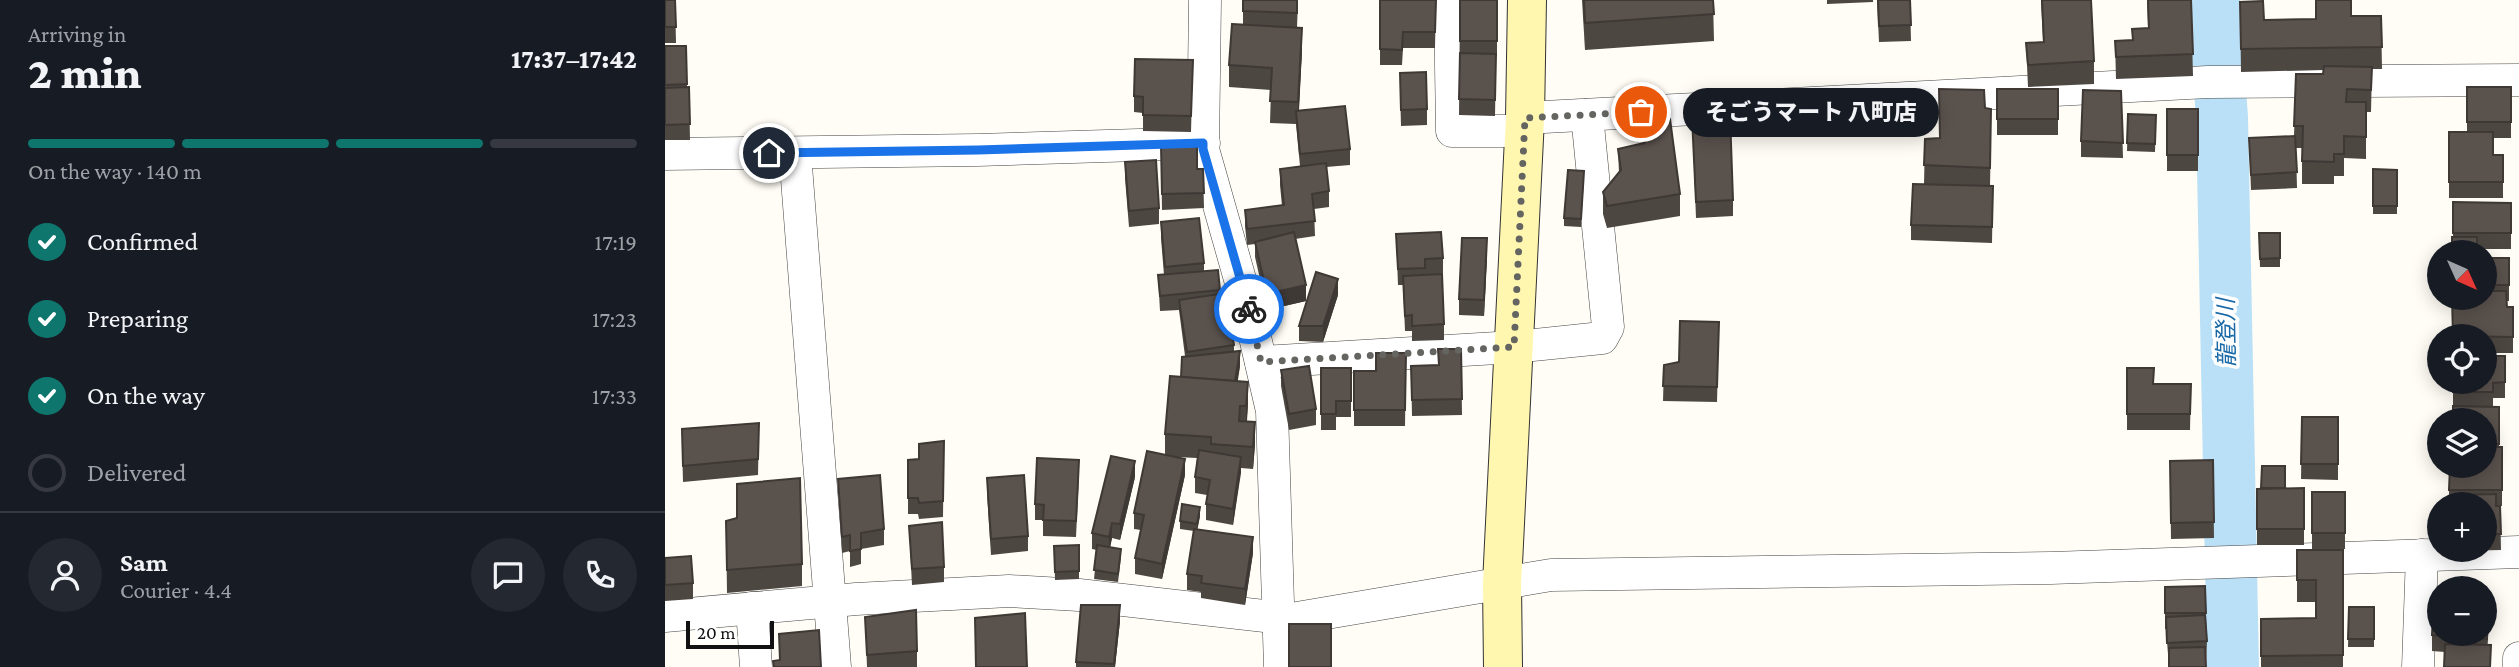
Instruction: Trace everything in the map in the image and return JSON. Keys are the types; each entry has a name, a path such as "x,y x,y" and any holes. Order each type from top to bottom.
{"street":[{"path":"1205,0 1203,149 1249,311 1272,411 1280,667"},
{"path":"1450,0 1452,131 1525,125 1587,115 2208,82 2519,80"},
{"path":"1503,667 1502,584 1525,125 1527,0"},
{"path":"1261,362 1514,347 1602,338 1608,327 1587,115"},
{"path":"665,154 978,150 1203,143"},
{"path":"795,153 835,667"},
{"path":"665,616 831,601 1009,591 1079,595 1291,619 1551,575 2051,568 2519,552"},
{"path":"2418,667 2422,555"},
{"path":"752,608 756,667"},
{"path":"2519,657 2519,667"}],"building":[{"path":"665,0 675,0 676,27 665,27"},
{"path":"1243,0 1297,0 1297,13 1243,11"},
{"path":"1380,0 1436,0 1435,32 1403,32 1402,50 1380,49"},
{"path":"1460,0 1497,0 1497,41 1460,41"},
{"path":"1584,0 1713,0 1714,14 1585,23"},
{"path":"1878,0 1910,0 1911,25 1879,26"},
{"path":"2042,0 2091,0 2094,61 2028,65 2026,43 2044,42"},
{"path":"2148,0 2191,0 2193,54 2116,57 2115,41 2133,40 2132,29 2149,28"},
{"path":"2316,0 2351,0 2351,16 2381,16 2382,47 2241,49 2240,2 2263,1 2264,20 2316,19"},
{"path":"1232,24 1302,28 1298,102 1270,101 1272,68 1229,65"},
{"path":"665,46 686,46 687,84 665,85"},
{"path":"1460,53 1496,54 1495,100 1459,99"},
{"path":"1135,59 1193,60 1191,116 1143,115 1143,97 1134,96"},
{"path":"2324,66 2372,67 2371,90 2347,89 2346,102 2366,102 2366,137 2344,136 2344,154 2334,154 2334,162 2302,161 2303,126 2294,126 2296,74 2323,74"},
{"path":"1426,72 1427,109 1401,110 1400,73"},
{"path":"689,87 690,124 665,125 665,88"},
{"path":"2467,87 2511,87 2511,122 2467,122"},
{"path":"1939,89 1984,90 1985,108 1991,109 1990,168 1924,165 1925,139 1940,138"},
{"path":"1997,89 2058,89 2058,119 1997,119"},
{"path":"2083,90 2121,91 2123,143 2081,141"},
{"path":"1345,106 1350,149 1300,154 1296,111"},
{"path":"2167,109 2198,109 2198,155 2167,155"},
{"path":"2128,114 2156,115 2155,144 2127,143"},
{"path":"1730,115 1733,200 1696,202 1692,117"},
{"path":"1670,119 1680,194 1607,206 1603,192 1621,170 1618,149 1644,143 1662,121"},
{"path":"2449,132 2493,132 2493,155 2503,155 2503,182 2449,182"},
{"path":"2295,136 2297,172 2251,175 2249,138"},
{"path":"1197,143 1197,169 1203,169 1204,193 1162,194 1161,145"},
{"path":"1156,160 1159,208 1129,211 1125,162"},
{"path":"1326,163 1329,191 1312,194 1315,221 1247,229 1245,210 1284,205 1280,169"},
{"path":"2373,169 2397,170 2397,206 2373,206"},
{"path":"1568,170 1584,171 1581,219 1564,218"},
{"path":"1913,184 1993,186 1992,227 1911,225"},
{"path":"2453,202 2511,203 2511,233 2453,233"},
{"path":"1199,218 1204,263 1165,267 1161,222"},
{"path":"1294,232 1306,285 1267,294 1255,242"},
{"path":"1441,232 1443,258 1425,259 1425,268 1398,269 1396,234"},
{"path":"2259,233 2280,233 2280,258 2260,259"},
{"path":"2452,237 2477,237 2477,240 2452,240"},
{"path":"1462,238 1487,238 1484,300 1459,299"},
{"path":"2497,258 2509,258 2509,285 2497,285"},
{"path":"1218,270 1220,290 1160,296 1158,275"},
{"path":"1316,272 1338,279 1323,326 1299,326"},
{"path":"1442,274 1444,324 1412,326 1412,315 1405,316 1403,276"},
{"path":"2497,291 2506,291 2507,307 2513,307 2513,337 2497,337 2497,324 2453,324 2452,310 2497,310"},
{"path":"1226,293 1234,345 1187,352 1179,300"},
{"path":"1680,321 1719,322 1717,387 1663,386 1664,365 1679,362"},
{"path":"1438,349 1461,349 1462,399 1412,400 1411,366 1439,365"},
{"path":"1240,351 1235,381 1181,377 1182,357"},
{"path":"1376,353 1406,353 1405,410 1354,410 1354,371 1376,371"},
{"path":"2497,356 2505,356 2505,382 2497,383"},
{"path":"1309,366 1316,409 1289,414 1281,370"},
{"path":"1321,368 1351,368 1351,401 1336,401 1336,414 1321,414"},
{"path":"2127,368 2154,368 2153,384 2191,384 2190,414 2127,414"},
{"path":"1170,376 1248,382 1246,406 1240,406 1239,421 1255,422 1253,447 1211,444 1211,437 1165,434"},
{"path":"2499,407 2499,444 2497,408 2453,408"},
{"path":"2302,417 2338,417 2338,464 2301,464"},
{"path":"759,423 758,459 683,466 682,429"},
{"path":"944,441 943,501 919,503 918,498 908,498 908,460 919,459 919,444"},
{"path":"2497,447 2502,447 2502,490 2449,490 2450,478 2497,478"},
{"path":"1199,450 1241,457 1233,509 1206,504 1210,480 1195,477"},
{"path":"1147,451 1185,459 1162,564 1135,558 1144,515 1134,513"},
{"path":"1111,456 1135,461 1120,524 1112,523 1109,537 1092,533"},
{"path":"1037,458 1079,460 1076,521 1043,520 1044,505 1035,504"},
{"path":"2213,460 2214,522 2171,523 2170,461"},
{"path":"2262,466 2285,466 2285,488 2261,488"},
{"path":"880,475 884,529 861,533 861,549 850,551 850,535 842,537 838,479"},
{"path":"1024,475 1028,536 991,539 987,478"},
{"path":"800,478 802,564 727,570 726,521 737,518 737,484"},
{"path":"2304,488 2304,529 2257,529 2257,489"},
{"path":"2312,492 2345,492 2345,533 2312,533"},
{"path":"1182,504 1200,507 1197,524 1180,521"},
{"path":"2497,506 2500,506 2501,534 2497,534"},
{"path":"942,522 944,567 912,569 909,526"},
{"path":"1194,529 1253,537 1245,589 1201,583 1202,576 1187,574"},
{"path":"1079,545 1079,571 1055,572 1054,546"},
{"path":"1097,545 1121,549 1118,574 1094,570"},
{"path":"2297,550 2343,550 2343,655 2261,656 2261,619 2316,618 2316,580 2297,580"},
{"path":"691,556 693,583 665,585 665,558"},
{"path":"2205,586 2206,613 2165,613 2165,587"},
{"path":"1081,605 1120,605 1114,664 1076,662"},
{"path":"2349,607 2374,607 2374,639 2348,639"},
{"path":"916,610 917,651 867,655 865,617"},
{"path":"1025,613 1027,667 976,667 975,618"},
{"path":"2205,615 2207,641 2167,643 2166,617"},
{"path":"1289,624 1331,624 1331,667 1289,667"},
{"path":"819,630 821,667 774,667 773,661 780,660 779,634"},
{"path":"2445,646 2491,646 2490,667 2444,667"},
{"path":"2205,647 2206,667 2169,667 2169,648"}],"waterway":[{"name":"龍登川","path":"2214,0 2222,118 2233,667"}],"way so far":[{"path":"1249,309 1261,362 1514,347 1525,118 1641,112"}],"place":[{"name":"そごうマート 八町店","path":"1641,112"}],"route":[{"path":"769,153 1203,143 1249,309"}]}
